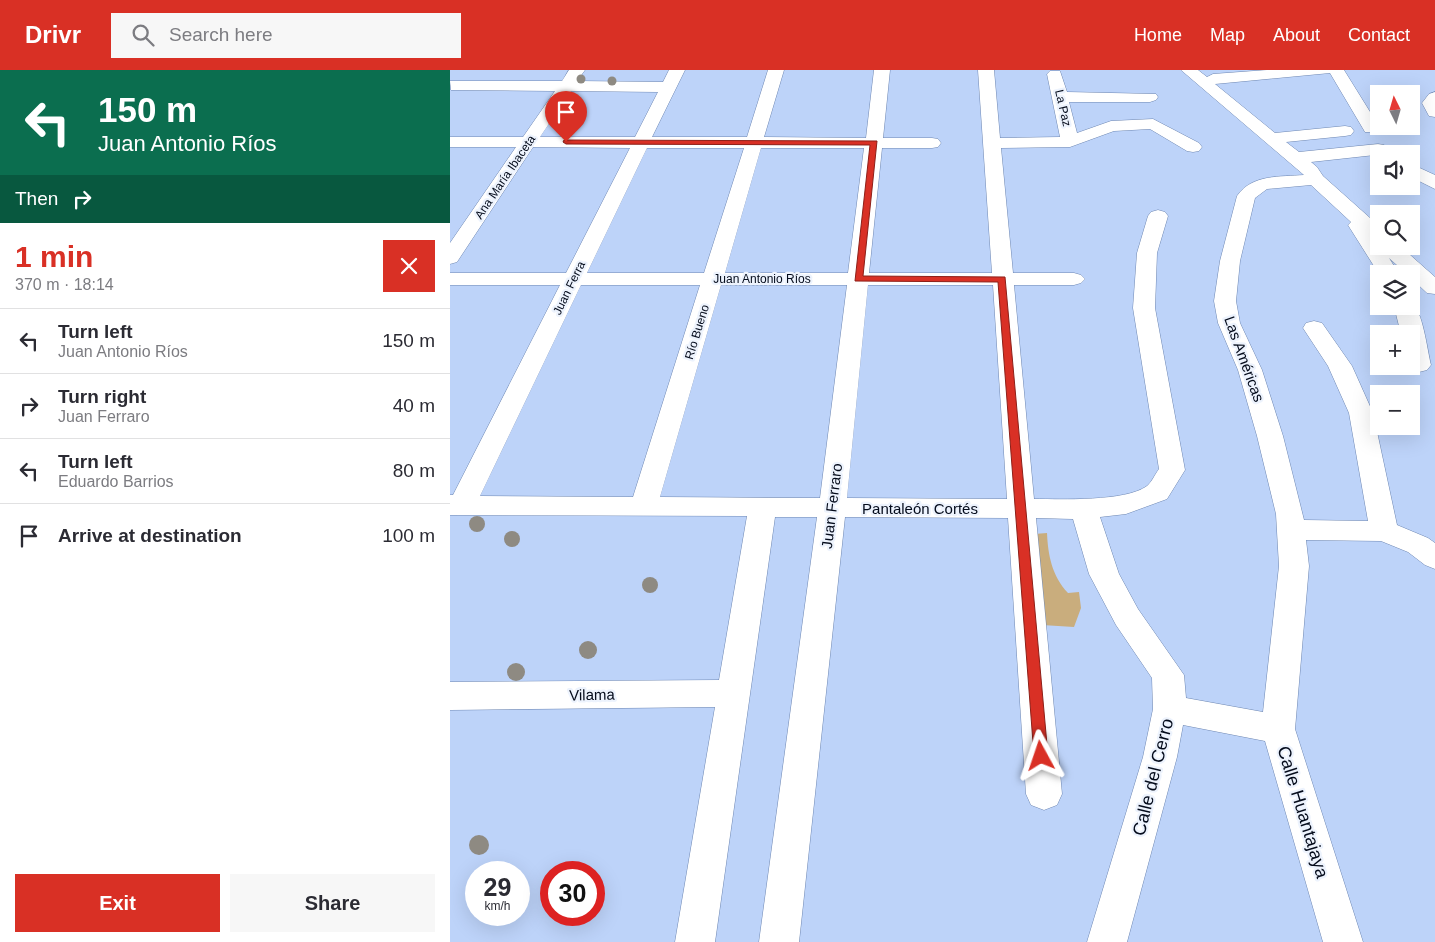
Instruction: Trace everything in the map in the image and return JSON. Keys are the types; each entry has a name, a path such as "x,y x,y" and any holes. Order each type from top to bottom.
{"street":[{"path":"450,86 464,70"},
{"name":"Ana María Ibaceta","path":"450,258 577,70"},
{"name":"Río Bueno","path":"643,507 776,70"},
{"name":"Juan Ferraro","path":"779,942 832,509 882,70"},
{"path":"986,70 1044,794"},
{"path":"1189,70 1311,171 1315,179 1370,229"},
{"path":"1227,101 1212,75 1324,70"},
{"path":"1336,70 1370,126"},
{"name":"La Paz","path":"1055,74 1070,142"},
{"path":"450,86 566,86 673,78"},
{"name":"Juan Ferra","path":"456,505 574,279 673,78"},
{"path":"1060,97 1150,97"},
{"path":"1435,97 1430,103 1435,112"},
{"path":"992,143 1070,142 1111,126 1152,124 1194,147"},
{"path":"1272,138 1345,130"},
{"path":"450,142 932,143"},
{"path":"1296,158 1370,150"},
{"path":"1420,174 1435,183"},
{"name":"Las Américas","path":"1278,729 1294,566 1290,514 1270,436 1250,370 1229,323 1225,302 1230,261 1246,196 1262,184 1315,179"},
{"path":"1348,210 1383,265"},
{"name":"Pantaleón Cortés","path":"456,505 832,509 1084,509 1126,504 1157,492 1172,470 1151,358 1144,308 1147,253 1158,216"},
{"path":"1398,255 1435,288"},
{"name":"Juan Antonio Ríos","path":"450,279 1074,279"},
{"path":"1314,328 1340,366 1361,413 1384,531"},
{"path":"695,942 762,508"},
{"name":"Calle del Cerro","path":"1084,509 1104,574 1127,617 1168,674 1170,709 1160,757 1107,942"},
{"path":"1291,530 1384,531 1418,545 1435,558"},
{"name":"Vilama","path":"450,696 734,694"},
{"name":"Calle Huantajaya","path":"1170,709 1278,729 1343,942"}],"shaded area":[{"path":"1047,533 1048,549 1058,580 1068,593 1079,592 1081,608 1074,627 1042,625 1034,534"}],"route":[{"path":"566,142 874,142 858,279 1002,279 1041,756"}]}
